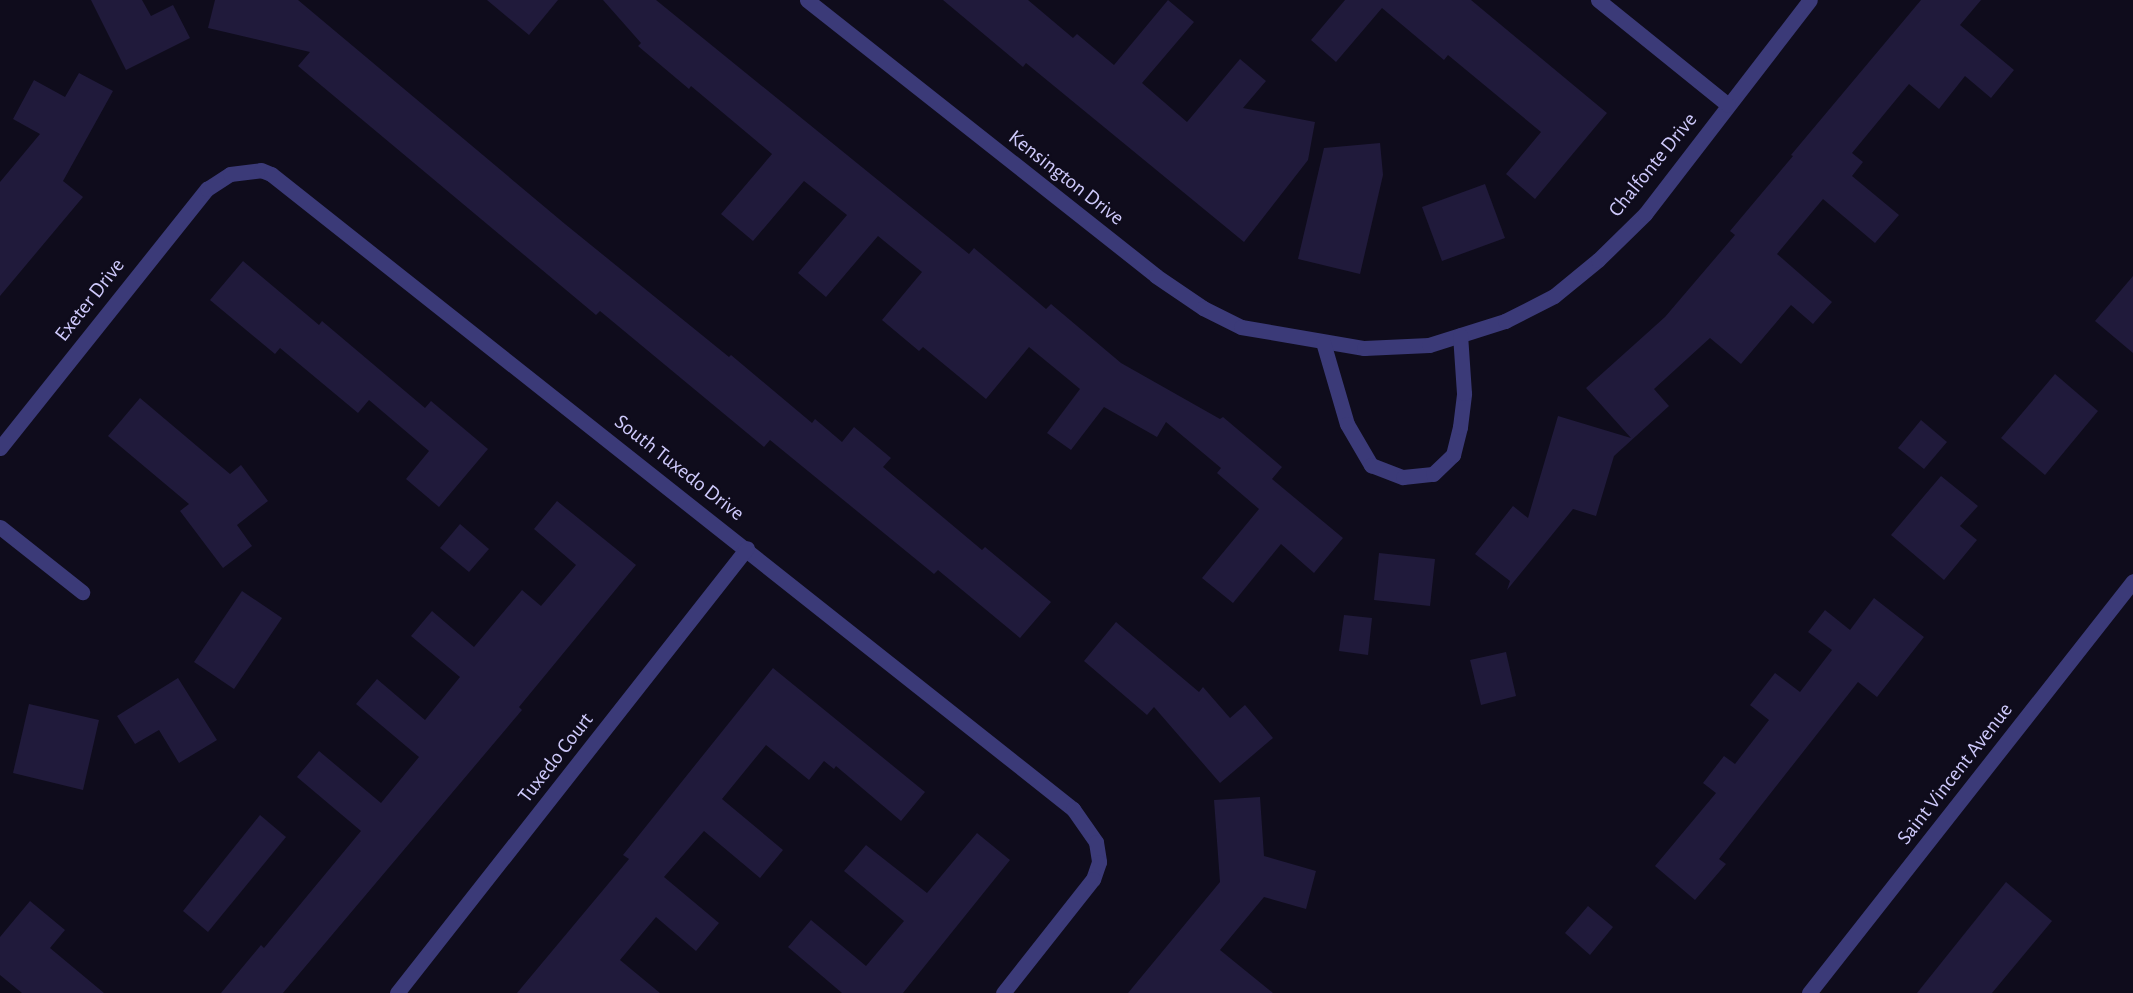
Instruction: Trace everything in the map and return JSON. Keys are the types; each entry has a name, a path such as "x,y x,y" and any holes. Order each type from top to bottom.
{"street":[{"name":"Kensington Drive","path":"807,0 1156,276 1203,308 1241,327 1323,342 1365,348 1429,345"},
{"path":"1598,0 1728,105"},
{"name":"Chalfonte Drive","path":"1429,345 1505,321 1554,296 1598,260 1645,214 1810,0"},
{"name":"South Tuxedo Drive","path":"216,181 245,170 261,170 271,174 747,548 1073,809 1096,842 1099,862 1093,879 1003,993"},
{"name":"Exeter Drive","path":"0,448 199,197 216,181"},
{"path":"1323,342 1347,424 1371,465 1403,477 1433,474 1453,455 1460,427 1464,393 1460,335"},
{"path":"0,527 82,592"},
{"name":"Tuxedo Court","path":"397,993 747,548"},
{"name":"Saint Vincent Avenue","path":"1809,993 2133,581"}],"building":[{"path":"91,0 142,0 151,16 173,5 190,38 126,70"},
{"path":"215,0 298,0 565,224 729,357 731,355 812,423 815,419 842,442 854,427 891,458 883,467 982,550 985,547 1051,602 1020,638 938,570 934,574 770,440 764,447 600,311 596,315 298,66 310,52 208,28"},
{"path":"487,0 558,0 529,35"},
{"path":"603,0 656,0 969,254 974,248 1046,309 1051,304 1121,363 1220,419 1223,417 1282,467 1272,479 1343,538 1314,573 1281,544 1233,603 1202,578 1259,509 1217,473 1221,468 1166,422 1157,437 1104,407 1071,450 1047,433 1080,389 1029,347 986,399 923,347 919,351 882,320 922,272 878,236 826,297 798,273 847,215 804,181 753,241 721,214 772,154 691,86 689,89 638,46 641,43"},
{"path":"943,0 1028,0 1073,38 1077,34 1114,65 1168,0 1194,22 1142,83 1187,122 1240,59 1266,81 1243,108 1315,122 1308,160 1244,242 1026,63 1023,67"},
{"path":"1345,0 1471,0 1607,113 1535,199 1506,174 1541,132 1448,55 1444,60 1382,8 1336,62 1311,40"},
{"path":"1921,0 1981,0 1960,25 2014,70 1991,98 1965,76 1939,109 1909,84 1852,153 1863,162 1852,176 1899,215 1875,243 1823,199 1777,254 1832,302 1813,324 1791,305 1741,364 1710,338 1654,389 1669,406 1614,456 1596,516 1573,509 1507,590 1510,581 1475,554 1513,506 1528,518 1558,416 1631,438 1586,388 1665,317 1735,235 1730,231 1793,156 1791,155"},
{"path":"79,73 113,91 63,181 83,197 0,296 0,182 40,134 13,119 34,80 65,97"},
{"path":"1380,143 1383,175 1360,274 1298,259 1324,148"},
{"path":"1485,184 1505,238 1442,261 1422,207"},
{"path":"243,261 319,325 322,321 425,408 431,401 488,449 439,507 406,479 429,451 369,400 358,413 280,348 275,354 210,300"},
{"path":"2133,276 2133,353 2095,321"},
{"path":"2055,374 2098,411 2045,475 2001,438"},
{"path":"140,398 230,474 241,465 268,501 237,525 252,546 223,568 180,511 189,504 108,436"},
{"path":"1921,420 1947,442 1924,469 1898,448"},
{"path":"1941,476 1978,506 1960,526 1977,540 1944,580 1891,535"},
{"path":"557,501 636,565 519,707 522,710 283,993 221,993 261,945 264,948 361,831 297,777 319,751 381,803 419,757 356,704 377,679 425,720 460,677 411,636 432,611 474,647 522,590 541,606 576,565 534,529"},
{"path":"460,524 489,549 469,572 440,548"},
{"path":"1379,553 1435,559 1430,606 1374,600"},
{"path":"242,591 282,618 234,689 194,662"},
{"path":"1874,598 1924,637 1877,697 1858,682 1719,859 1726,864 1695,900 1655,866 1716,793 1703,783 1724,756 1735,764 1769,720 1750,705 1775,673 1800,692 1832,650 1808,632 1825,610 1850,630"},
{"path":"1344,615 1372,618 1368,655 1339,651"},
{"path":"1116,622 1199,692 1203,687 1230,718 1245,705 1273,738 1220,783 1154,707 1147,715 1084,661"},
{"path":"1506,652 1516,696 1481,705 1470,660"},
{"path":"773,668 925,792 901,821 836,766 834,769 824,761 809,780 766,745 722,799 783,850 760,878 704,831 664,877 719,923 696,951 656,917 620,960 660,993 517,993 629,859 623,855"},
{"path":"178,678 217,740 179,763 159,730 135,744 117,716"},
{"path":"29,704 99,720 83,790 13,773"},
{"path":"1260,797 1264,856 1316,871 1306,909 1264,897 1220,950 1273,993 1128,993 1220,882 1214,800"},
{"path":"260,815 286,837 208,932 183,911"},
{"path":"977,833 1010,860 903,993 842,993 788,947 811,920 866,966 904,921 844,871 866,845 927,893"},
{"path":"2006,882 2052,921 1992,993 1917,993"},
{"path":"30,901 65,930 50,948 104,993 22,993 0,975 0,937"},
{"path":"1588,906 1613,927 1590,955 1565,933"}]}
